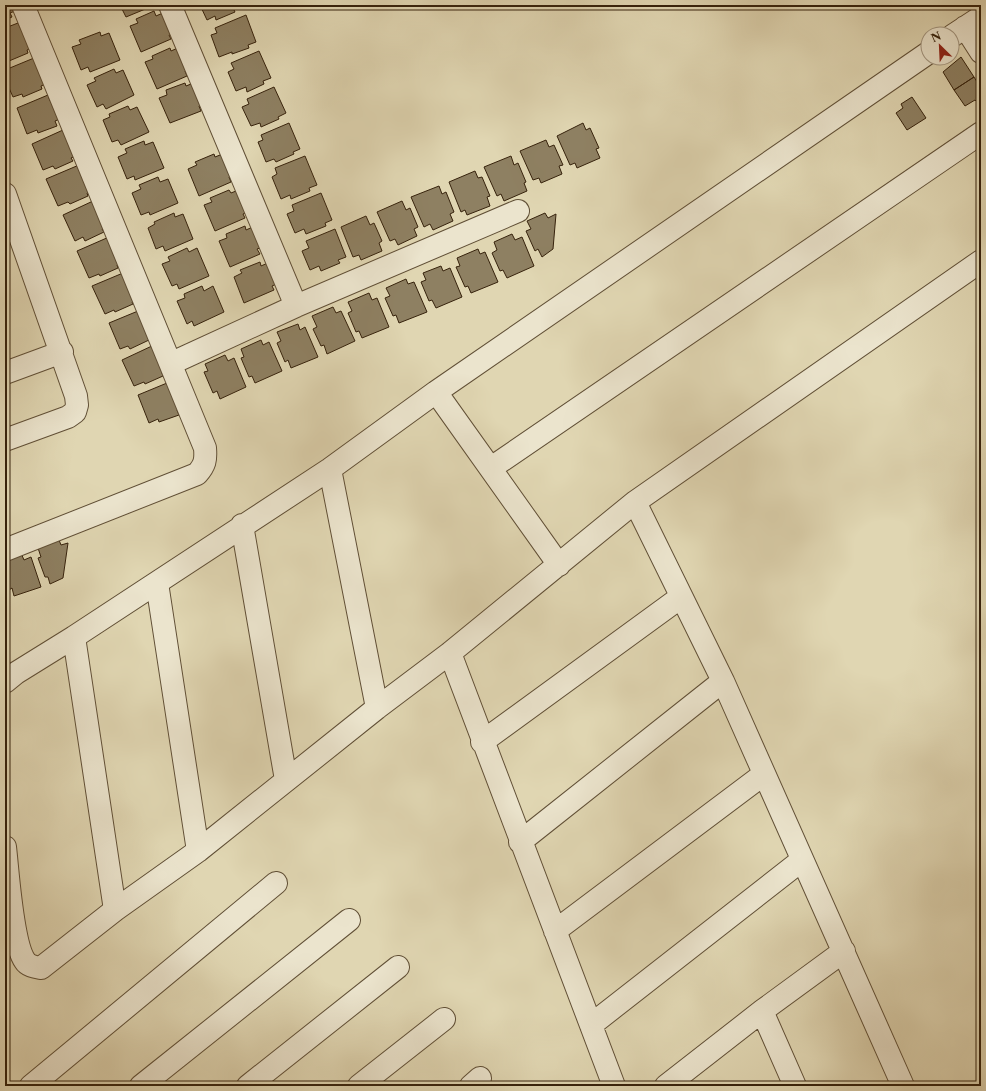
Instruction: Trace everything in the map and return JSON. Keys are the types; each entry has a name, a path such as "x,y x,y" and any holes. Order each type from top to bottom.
{"street":[{"path":"5,550 197,474 204,465 206,459 205,448 172,363 23,5"},
{"path":"170,5 296,306"},
{"path":"966,27 981,52"},
{"path":"5,682 16,673 74,637 330,468 436,392 920,59"},
{"path":"492,468 981,133"},
{"path":"5,194 62,352 76,396 77,405 75,412 68,417 5,440"},
{"path":"172,363 296,306 518,211"},
{"path":"5,847 18,947 26,963 34,967 41,968 49,964 115,910 198,851 376,708 450,653 635,502 981,261"},
{"path":"5,373 62,352"},
{"path":"436,392 492,468 559,565"},
{"path":"330,468 376,708"},
{"path":"635,502 722,681 844,951 903,1086"},
{"path":"242,525 286,780"},
{"path":"157,582 198,851"},
{"path":"482,742 681,597"},
{"path":"74,637 115,910"},
{"path":"450,653 482,742 614,1086"},
{"path":"520,842 722,681"},
{"path":"555,931 764,774"},
{"path":"591,1025 802,860"},
{"path":"31,1086 276,883"},
{"path":"141,1086 349,920"},
{"path":"666,1086 762,1011 844,951"},
{"path":"248,1086 398,967"},
{"path":"762,1011 796,1086"},
{"path":"359,1086 444,1019"}],"building":[{"path":"5,5 18,5 20,9 10,13 12,17 5,20"},
{"path":"120,5 155,5 126,17"},
{"path":"200,5 242,5 242,7 234,10 235,12 216,20 215,16 207,20"},
{"path":"154,11 156,16 165,12 175,33 169,35 171,39 141,52 130,26 138,23 136,19"},
{"path":"246,15 256,42 248,45 249,48 219,57 211,35 217,33 215,28"},
{"path":"18,23 21,29 27,26 36,46 27,50 28,53 9,61 7,58 5,59 5,28"},
{"path":"100,32 101,36 109,33 120,60 90,72 88,67 81,70 72,47 81,44 79,40"},
{"path":"180,47 190,69 185,71 187,76 157,89 145,62 153,59 152,56 170,48 171,51"},
{"path":"259,51 271,78 263,81 264,84 247,92 246,87 236,91 228,72 234,69 231,63"},
{"path":"961,57 974,77 954,90 943,72 950,66 960,66"},
{"path":"34,58 50,82 41,86 42,89 23,97 22,94 13,97 5,79 5,70"},
{"path":"114,69 116,73 123,70 134,95 106,109 103,104 97,107 87,85 96,81 94,78"},
{"path":"974,77 981,88 981,99 977,102 975,100 965,106 954,90"},
{"path":"196,82 205,104 199,106 201,111 170,123 159,98 167,95 166,90 185,83 186,86"},
{"path":"274,87 286,113 278,117 279,119 261,127 260,123 251,126 242,107 249,104 247,99"},
{"path":"48,95 50,101 57,98 65,117 55,121 57,126 38,133 37,130 27,134 17,108"},
{"path":"912,97 926,118 907,130 896,113 903,108 901,104"},
{"path":"128,106 130,110 137,107 149,132 121,145 118,140 112,142 103,120 110,117 109,114"},
{"path":"289,123 300,149 293,152 294,154 276,162 274,159 266,162 258,142 263,140 261,135"},
{"path":"583,123 586,130 590,128 599,148 596,149 600,158 577,168 575,163 570,165 557,136"},
{"path":"63,130 80,154 71,158 73,161 55,169 53,166 43,170 32,144"},
{"path":"546,140 549,147 554,145 563,165 559,166 562,174 541,183 539,178 533,180 520,151"},
{"path":"144,141 145,145 153,142 164,168 135,180 134,176 127,179 118,157 127,153 125,149"},
{"path":"225,153 234,175 229,177 231,182 199,196 188,169 197,165 195,162 214,154 215,157"},
{"path":"305,156 317,185 309,188 310,191 291,199 290,195 281,199 272,177 277,174 275,168"},
{"path":"511,156 514,165 518,163 526,182 524,183 527,191 504,201 501,194 497,196 484,167"},
{"path":"79,165 95,189 87,193 88,196 70,204 68,202 58,206 46,179"},
{"path":"475,171 478,178 482,177 490,196 487,197 490,206 467,215 465,210 461,212 449,182"},
{"path":"158,177 160,182 168,179 178,203 150,215 149,212 141,215 132,193 141,189 139,185"},
{"path":"439,186 442,194 446,192 454,212 450,214 453,221 433,230 430,224 424,227 411,197"},
{"path":"241,189 250,211 243,214 245,218 215,231 204,205 212,202 210,198 229,190 231,193"},
{"path":"321,193 332,220 325,223 326,226 306,234 304,229 295,233 287,214 294,211 292,205"},
{"path":"93,201 111,225 102,229 104,232 85,241 83,237 75,241 63,215"},
{"path":"402,201 406,210 410,208 418,227 414,229 417,236 398,245 395,239 390,241 377,212"},
{"path":"174,213 175,217 183,214 193,239 165,251 163,246 156,249 148,228 155,224 154,222"},
{"path":"545,213 548,218 556,214 553,249 542,257 538,249 535,251 526,231 531,229 527,221"},
{"path":"366,216 370,225 374,223 382,241 379,243 382,251 361,260 359,255 353,257 341,227"},
{"path":"245,226 246,230 255,226 263,247 257,249 260,254 230,267 219,241 227,238 226,234"},
{"path":"335,229 346,257 338,260 340,263 321,271 319,266 310,270 302,251 309,248 306,241"},
{"path":"512,234 515,240 522,237 534,266 507,278 503,270 500,271 492,253 497,250 494,242"},
{"path":"109,237 126,261 117,265 118,268 100,276 99,274 89,278 77,251"},
{"path":"187,248 189,252 197,248 209,276 179,289 177,284 172,286 162,264 170,261 168,257"},
{"path":"478,249 480,254 485,252 498,282 471,293 468,286 465,287 456,267 460,266 457,258"},
{"path":"260,262 261,266 270,262 279,283 272,286 274,290 244,303 234,277 242,273 240,270"},
{"path":"441,266 443,271 450,268 462,297 436,308 432,300 429,301 421,282 426,280 423,273"},
{"path":"123,273 142,297 132,302 133,304 115,312 114,310 105,314 92,286"},
{"path":"406,279 408,284 414,282 427,312 399,323 396,315 393,316 385,298 390,296 386,288"},
{"path":"202,286 204,291 213,286 224,312 194,326 192,321 187,324 177,301 185,298 184,294"},
{"path":"369,293 372,300 377,298 389,327 362,338 359,331 356,332 348,313 352,311 348,302"},
{"path":"333,307 336,313 341,311 355,341 327,354 324,345 321,346 313,329 317,327 312,316"},
{"path":"138,311 149,340 130,349 128,346 120,349 109,323"},
{"path":"298,324 300,330 305,327 318,357 291,368 288,360 285,362 277,343 281,341 277,332"},
{"path":"261,340 263,345 269,342 282,371 255,383 252,376 249,377 241,358 244,357 241,349"},
{"path":"154,345 171,369 162,373 163,376 145,384 144,382 134,386 122,360"},
{"path":"225,355 228,361 234,358 246,387 220,399 217,391 213,393 204,372 208,371 205,364"},
{"path":"167,383 185,407 177,410 179,415 159,422 158,419 149,423 138,395"},
{"path":"59,540 61,545 68,543 63,578 50,584 48,577 45,577 38,558 41,557 38,548"},
{"path":"21,553 24,560 31,557 41,587 14,596 12,588 9,590 5,580 5,569 7,568 5,558"}]}
